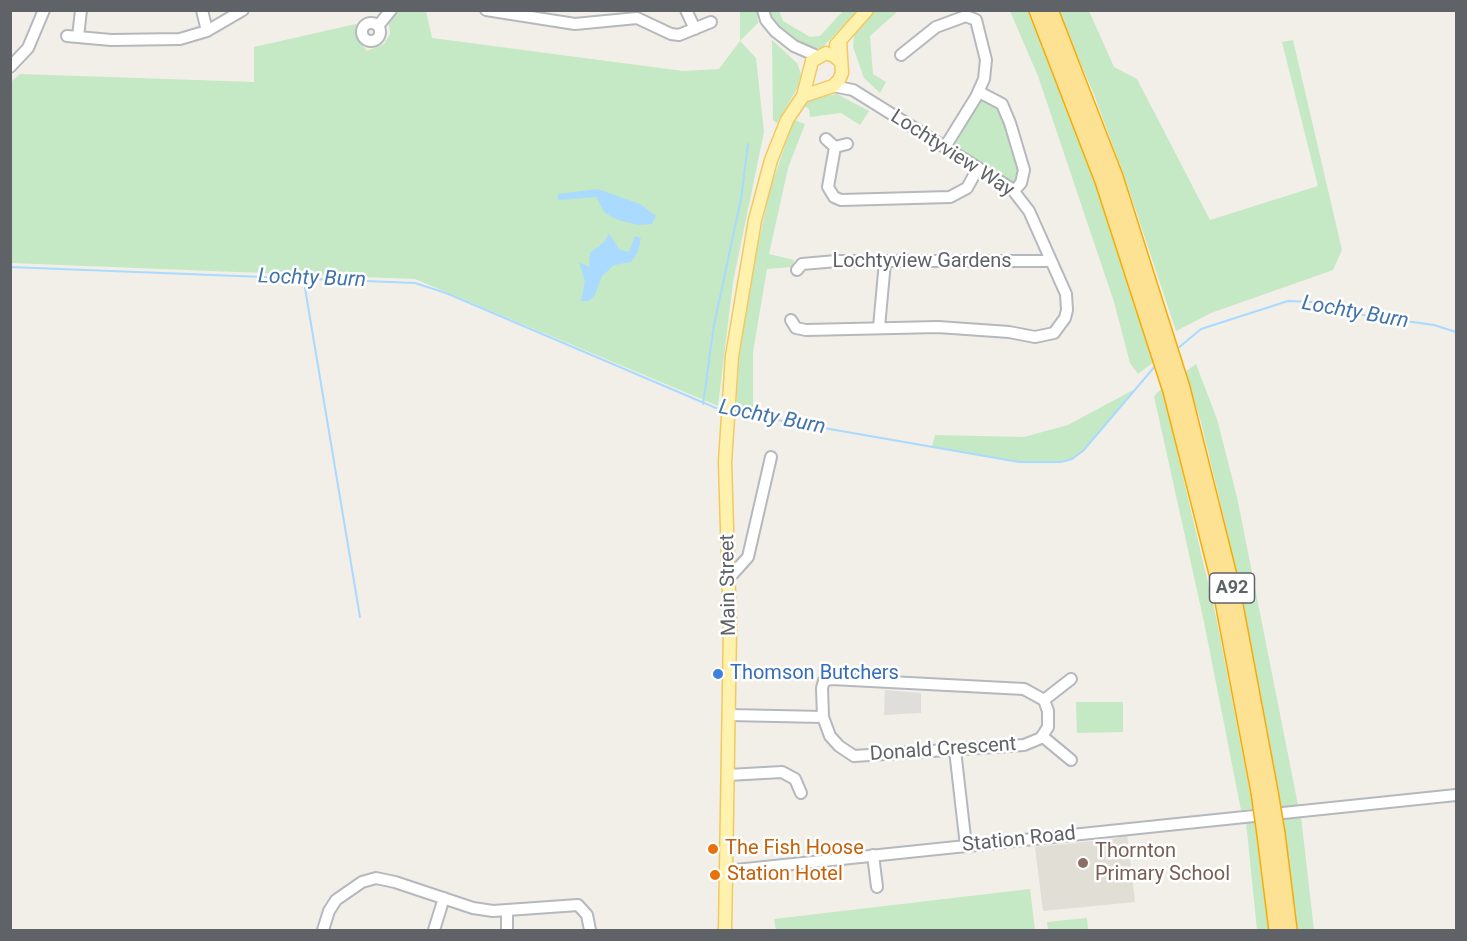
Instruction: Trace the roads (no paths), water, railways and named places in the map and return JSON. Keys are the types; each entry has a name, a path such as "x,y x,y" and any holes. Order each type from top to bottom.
{"highway":[{"name":"A92","path":"1037,10 1089,140 1157,323"},
{"name":"A92","path":"1050,10 1104,146 1177,389 1264,792 1289,930"},
{"name":"A92","path":"1271,834 1277,930"}],"main road":[{"path":"830,86 814,82 815,63 867,10"},
{"path":"803,96 830,86 839,80 842,68 840,40"},
{"path":"815,63 834,56 842,68"},
{"name":"Main Street","path":"724,930 729,715 730,577 725,462 728,399 736,333 762,188 788,120 803,96 815,63"}],"street":[{"path":"13,61 34,37 44,10"},
{"path":"81,10 73,36 168,40 207,31 243,10"},
{"path":"202,10 207,31"},
{"path":"378,26 391,10"},
{"path":"486,10 538,15 575,24 609,16 637,18 671,34 687,33 711,22"},
{"path":"686,10 695,29"},
{"path":"763,10 770,26 815,63"},
{"path":"901,55 915,50 936,27 971,13 976,21 986,60 979,92 945,147"},
{"name":"Lochtyview Way","path":"842,68 853,90"},
{"name":"Lochtyview Way","path":"830,86 853,90 1014,191 1029,212 1068,303 1061,325 1054,333 1046,336 1035,337 987,330 879,327"},
{"path":"979,92 1002,104 1011,123 1024,170 1021,183 1014,191"},
{"path":"847,144 830,143 828,187 834,197 841,200 950,197 967,188 978,168"},
{"name":"Lochtyview Gardens","path":"799,263 1050,261"},
{"path":"792,328 879,327 885,262"},
{"path":"730,577 748,557 771,457"},
{"path":"729,715 823,717 822,688 824,681 832,679 1024,689 1044,700 1071,679"},
{"name":"Donald Crescent","path":"823,717 830,735 839,746 854,756 1024,745 1042,736 1048,727 1048,711 1044,700"},
{"path":"1042,736 1071,760"},
{"path":"955,750 966,846"},
{"path":"728,775 782,772 795,779 801,793"},
{"name":"Station Road","path":"726,871 1456,795"},
{"path":"873,855 877,887"},
{"path":"323,930 329,911 336,900 348,890 376,878 473,908 507,912 578,905 587,915 590,930"},
{"path":"434,930 444,898"},
{"path":"507,912 507,930"}],"water":[{"path":"598,189 640,204 656,216 652,224 638,225 618,220 605,213 596,197 558,200 558,194"},
{"path":"609,234 620,250 629,252 635,236 641,238 638,252 631,262 614,265 602,276 595,295 589,301 581,301 585,282 579,262 589,267 590,253 604,242"}],"waterway":[{"path":"703,404 714,325 741,199 748,144"},
{"name":"Lochty Burn","path":"10,267 415,283 446,293 723,411"},
{"path":"311,279 305,288 360,617"},
{"name":"Lochty Burn","path":"1177,349 1201,329 1288,301 1313,302 1349,313 1434,325 1456,332"},
{"name":"Lochty Burn","path":"732,412 1019,462 1061,462 1072,459 1083,451 1156,365"}],"place":[{"name":"Thomson Butchers","path":"718,674"},
{"name":"The Fish Hoose","path":"713,849"},
{"name":"Thornton Primary School","path":"1083,863"},
{"name":"Station Hotel","path":"715,875"}]}
